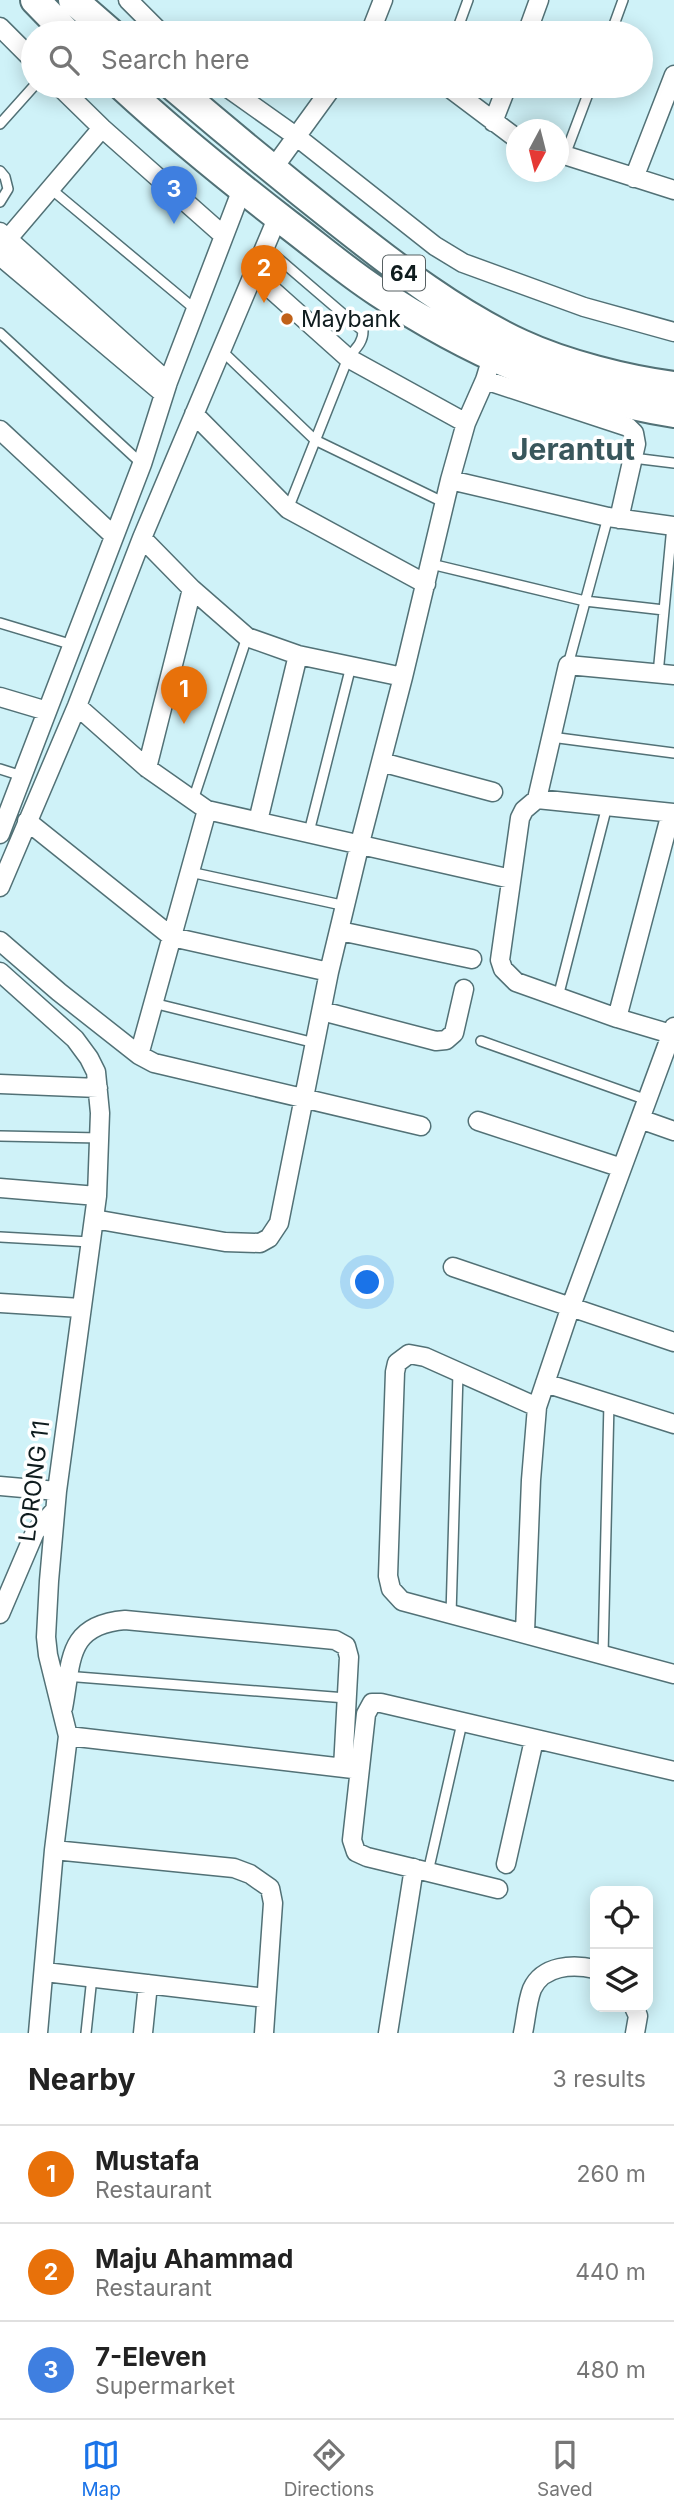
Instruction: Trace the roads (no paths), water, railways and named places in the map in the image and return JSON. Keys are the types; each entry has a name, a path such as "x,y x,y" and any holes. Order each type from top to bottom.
{"main road":[{"path":"35,0 55,21"},
{"path":"73,0 97,21"},
{"name":"64","path":"136,98 242,189 377,292 489,369 560,385 637,407 674,413"},
{"name":"64","path":"187,98 272,170 396,267 454,307 523,345 635,381 674,386"}],"street":[{"path":"128,0 149,21"},
{"path":"377,21 383,0"},
{"path":"532,21 540,0"},
{"path":"0,27 21,48"},
{"path":"634,178 674,75"},
{"path":"71,98 224,236"},
{"path":"242,98 297,137 435,246 463,263 583,307 674,332"},
{"path":"272,170 325,98"},
{"path":"462,98 506,131"},
{"path":"493,122 502,98"},
{"path":"102,128 2,244 166,388"},
{"path":"569,156 674,190"},
{"path":"1,831 142,464 166,388 242,189"},
{"path":"0,887 78,706 142,538 278,216"},
{"path":"254,274 348,358 466,424"},
{"path":"94,1219 225,1242 260,1243 269,1238 279,1223 329,972 360,843 450,481 466,424 489,369 628,427 634,433 636,444 633,458 613,518"},
{"path":"194,414 288,509 426,584"},
{"path":"0,430 114,536"},
{"path":"450,481 613,518 673,526"},
{"path":"142,538 192,589 247,637 298,655 403,677"},
{"path":"147,768 192,589"},
{"path":"73,645 97,654"},
{"path":"258,821 298,655"},
{"path":"525,1632 531,1480 537,1407 571,1306 673,1032 617,1018 516,982 503,969 500,960 511,879 520,818 524,810 537,799 568,665 666,674"},
{"path":"0,697 47,711"},
{"path":"78,706 147,768 200,805 258,821 511,879"},
{"path":"381,762 493,792"},
{"path":"537,799 673,813 617,1018"},
{"path":"139,1055 190,872 200,805"},
{"path":"27,821 173,937 329,972"},
{"path":"340,931 472,960"},
{"path":"0,941 139,1055 169,1069 421,1126"},
{"name":"LORONG 11","path":"0,972 75,1039 96,1072 99,1088 97,1196 57,1491 46,1637 60,1676 62,1714 68,1736 54,1850 38,2033"},
{"path":"322,1011 436,1041 446,1040 454,1033 464,989"},
{"path":"0,1084 99,1088"},
{"path":"640,1119 674,1131"},
{"path":"478,1121 622,1168"},
{"path":"0,1188 97,1196"},
{"path":"453,1267 674,1342"},
{"path":"0,1303 80,1308"},
{"path":"537,1407 416,1354 409,1354 397,1363 388,1576 391,1589 402,1601 674,1674"},
{"path":"545,1383 674,1424"},
{"path":"0,1486 57,1491"},
{"path":"0,1614 7,1581 35,1532 55,1510"},
{"path":"60,1676 80,1637 100,1624 125,1620 342,1643 346,1646 349,1657 346,1698 352,1769 352,1840 356,1852 498,1889"},
{"path":"352,1769 366,1714 372,1703 381,1703 674,1771"},
{"path":"68,1736 352,1769"},
{"path":"506,1864 534,1740"},
{"path":"54,1850 234,1868 260,1880 270,1888 273,1903 264,2033"},
{"path":"388,2033 421,1870"},
{"path":"523,2033 532,1990 541,1976 559,1968 580,1965 590,1968"},
{"path":"45,1972 266,1998"},
{"path":"143,2033 148,1984"},
{"path":"635,2033 636,2012"}],"lane":[{"path":"460,21 468,0"},
{"path":"615,21 623,0"},
{"path":"0,124 23,98"},
{"path":"569,138 586,98"},
{"path":"0,171 5,177 8,189 0,202"},
{"path":"51,189 196,310"},
{"path":"265,247 363,331 359,346 348,358 288,509"},
{"path":"0,333 142,464"},
{"path":"221,350 315,440 445,503"},
{"path":"633,458 674,463"},
{"path":"568,665 585,601 613,518"},
{"path":"666,674 664,610 673,526"},
{"path":"431,564 585,601 664,610"},
{"path":"0,623 73,645"},
{"path":"200,805 247,637"},
{"path":"309,832 351,666"},
{"path":"550,737 674,753"},
{"path":"0,769 22,776"},
{"path":"558,997 607,806"},
{"path":"190,872 346,906"},
{"path":"153,1003 315,1043"},
{"path":"481,1041 647,1100"},
{"path":"0,1136 100,1138"},
{"path":"0,1237 90,1241"},
{"path":"451,1615 458,1373"},
{"path":"603,1655 609,1404"},
{"path":"60,1676 346,1698"},
{"path":"421,1870 462,1723"},
{"path":"86,2033 92,1978"}],"place":[{"name":"7-Eleven","path":"174,224"},
{"name":"Maju Ahammad","path":"264,303"},
{"name":"Maybank","path":"287,319"},
{"name":"Mustafa","path":"184,724"}],"district":[{"name":"Jerantut","path":"573,449"}]}
